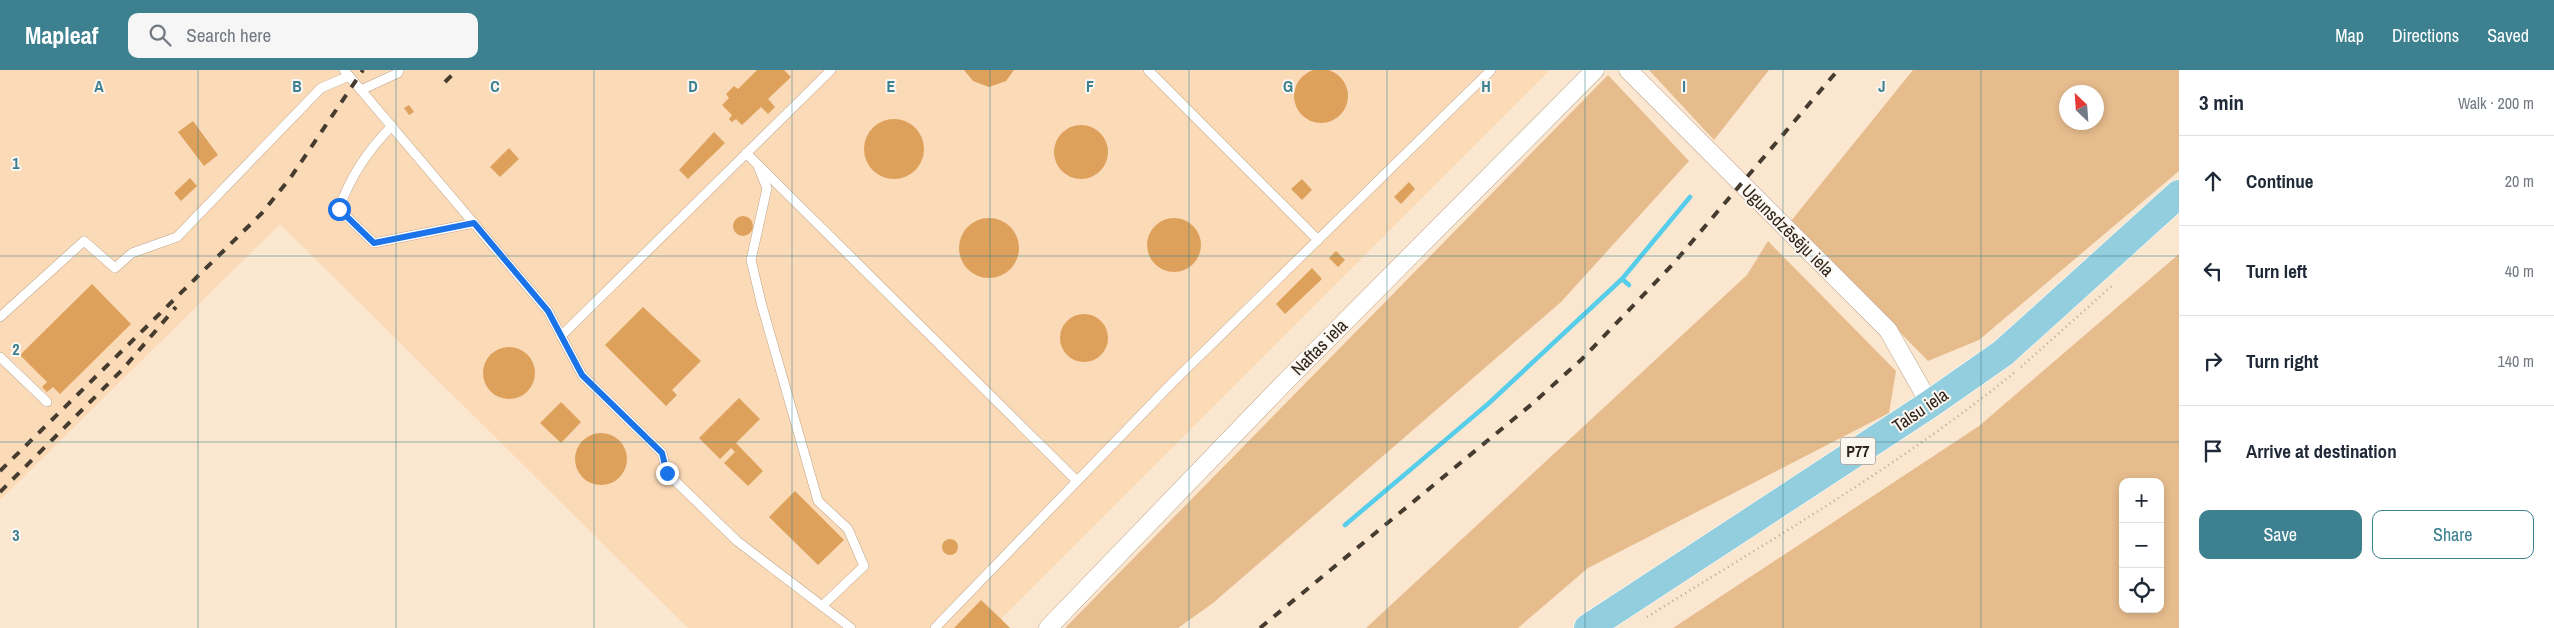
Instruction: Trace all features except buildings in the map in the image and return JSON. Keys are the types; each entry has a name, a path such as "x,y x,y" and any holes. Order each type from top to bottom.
{"main road":[{"name":"Talsu iela","path":"1588,628 1930,404 2003,353 2084,282 2179,194"}],"street":[{"name":"Naftas iela","path":"1048,628 1279,388 1595,70"},
{"name":"Ugunsdzēsēju iela","path":"1628,70 1888,330 1930,404"}],"lane":[{"path":"361,90 398,73 399,70"},
{"path":"561,336 831,70"},
{"path":"1148,70 1318,240"},
{"path":"935,628 1171,384 1491,70"},
{"path":"0,317 84,241 115,268 132,253 177,237 321,88 347,73 548,311 582,375 662,453 667,473 738,541 851,628"},
{"path":"392,126 374,145 346,187 339,209 374,243 474,223"},
{"path":"746,154 1077,481"},
{"path":"758,166 767,188 751,260 762,306 818,501 848,529 864,566 822,606"},
{"path":"0,357 47,402"}],"shaded area":[{"path":"0,70 1550,70 1001,619 981,600 954,628 688,628 280,224 0,500"},
{"path":"1649,70 1769,70 1714,140"},
{"path":"1913,70 2179,70 2179,171 1979,340 1928,361 1791,221"},
{"path":"1608,75 1689,161 1561,302 1213,603 1178,628 1065,628"},
{"path":"1768,241 1896,371 1889,413 1588,568 1518,628 1366,628 1747,275"},
{"path":"2179,254 2179,628 1673,628 1979,426"}],"waterway":[{"path":"1345,525 1488,404 1622,279 1690,197"},
{"path":"1622,279 1629,285"}],"railway":[{"path":"0,471 262,213 291,177 363,70"},
{"path":"445,82 457,70"},
{"path":"1260,628 1532,404 1581,360 1673,264 1838,70"},
{"path":"0,492 123,369 176,307"}],"route":[{"path":"339,209 374,243 474,223 548,311 582,375 662,453 667,473"}]}
